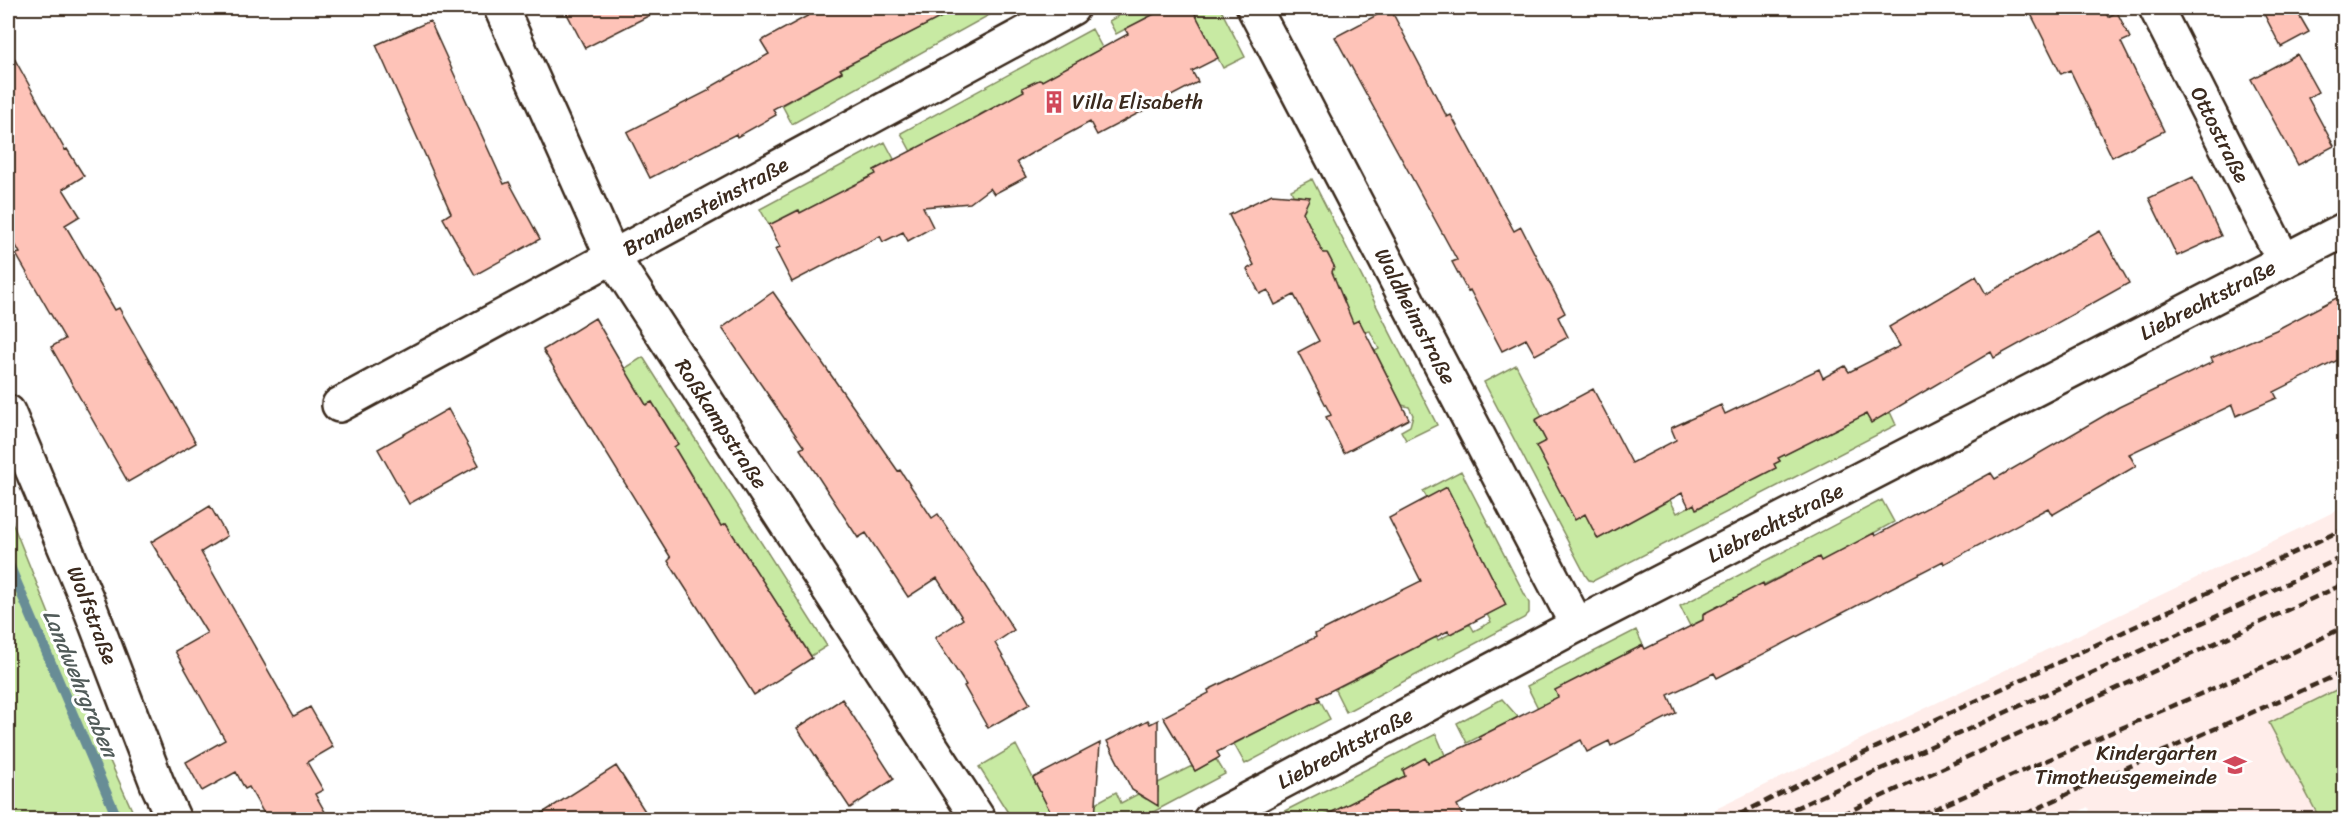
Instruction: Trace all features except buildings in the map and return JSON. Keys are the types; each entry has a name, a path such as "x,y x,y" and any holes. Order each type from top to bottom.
{"street":[{"name":"Roßkampstraße","path":"501,8 612,256 979,819"},
{"name":"Brandensteinstraße","path":"339,405 1072,8"},
{"name":"Waldheimstraße","path":"1254,8 1577,626"},
{"name":"Ottostraße","path":"2156,8 2284,261"},
{"name":"Liebrechtstraße","path":"1210,819 1577,626 2344,230"},
{"name":"Wolfstraße","path":"8,412 87,600 157,783 174,819"}],"shaded area":[{"path":"2344,507 2344,686 2269,723 2320,819 2092,819 2088,807 2062,820 1693,820"}],"green space":[{"path":"950,8 988,8 991,14 792,124 782,105 842,72 841,69 952,11"},
{"path":"1132,8 1165,8 1116,34 1109,21"},
{"path":"1192,8 1220,8 1245,57 1223,68"},
{"path":"1092,29 1113,68 1097,51 1042,81 1028,85 1024,91 1035,113 1009,121 1000,104 973,118 977,127 929,185 901,133"},
{"path":"885,142 894,159 874,170 876,174 800,213 798,210 769,225 760,209"},
{"path":"1312,179 1437,425 1406,440 1401,431 1410,426 1413,415 1409,407 1402,405 1375,351 1379,349 1370,331 1340,330 1332,272 1334,266 1328,254 1323,253 1303,212 1306,207 1300,196 1293,195 1291,190"},
{"path":"643,357 827,646 811,656 726,524 706,536 689,514 707,501 674,447 678,443 652,402 646,405 624,369"},
{"path":"1516,365 1542,416 1535,421 1546,441 1536,446 1576,519 1585,514 1598,539 1670,500 1677,513 1694,504 1697,509 1713,501 1711,496 1776,468 1774,464 1780,461 1778,458 1866,414 1871,422 1890,412 1896,425 1593,581 1586,576 1484,382"},
{"path":"1461,471 1529,603 1529,613 1524,618 1346,712 1327,674 1341,686 1436,637 1438,640 1470,624 1474,631 1491,622 1487,614 1506,605 1447,488 1427,498 1423,491"},
{"path":"1882,500 1894,522 1823,565 1819,558 1703,614 1703,620 1690,626 1680,606"},
{"path":"8,512 92,721 136,819 8,819"},
{"path":"1636,630 1643,645 1555,690 1559,697 1538,708 1527,686"},
{"path":"2344,686 2344,819 2320,819 2269,723"},
{"path":"1502,699 1518,717 1467,743 1457,723"},
{"path":"1320,700 1330,719 1245,764 1234,744"},
{"path":"1436,734 1445,755 1429,764 1425,758 1403,770 1405,776 1347,805 1353,819 1269,819"},
{"path":"1016,745 1054,819 1012,819 979,767"},
{"path":"1216,759 1225,774 1140,819 1065,820 1079,812 1084,815 1095,809 1096,803 1116,792 1121,803 1138,794 1146,799 1158,792 1158,783 1192,766 1195,771"}],"waterway":[{"name":"Landwehrgraben","path":"8,562 118,820"}],"railway":[{"path":"1728,820 1832,768 2344,529"},
{"path":"1769,820 2344,556"},
{"path":"1830,820 2344,584"},
{"path":"1909,820 2265,666 2344,627"},
{"path":"2014,820 2078,789 2344,672"}],"place":[{"name":"Villa Elisabeth","path":"1054,102"},
{"name":"Kindergarten Timotheusgemeinde","path":"2235,765"}]}
